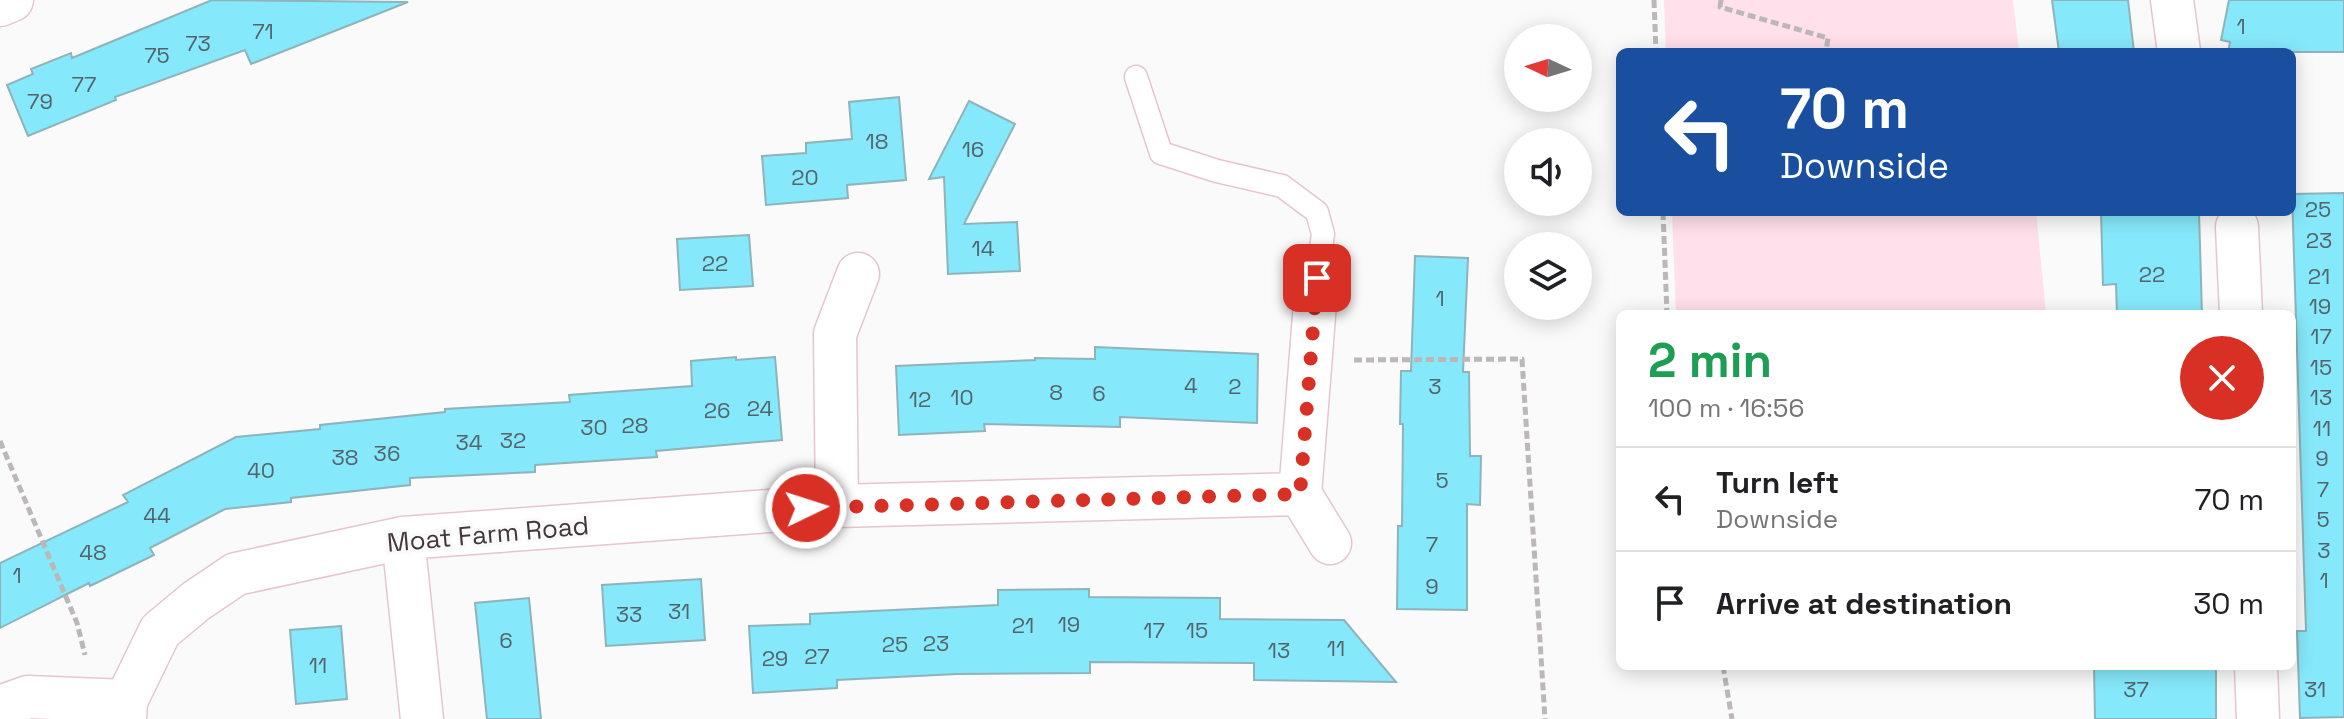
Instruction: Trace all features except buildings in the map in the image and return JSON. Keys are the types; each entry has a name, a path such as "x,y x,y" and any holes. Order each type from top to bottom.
{"street":[{"path":"0,5 12,0"},
{"path":"2172,0 2178,48"},
{"path":"2237,227 2241,310"},
{"path":"837,506 835,334 858,274"},
{"path":"1317,278 1300,494 1330,543"},
{"name":"Moat Farm Road","path":"125,710 160,631 236,574 403,538 837,506 1300,494"},
{"path":"403,538 422,719"},
{"path":"2256,670 2258,719"},
{"path":"0,707 28,697 125,710"}],"lane":[{"path":"1136,77 1161,153 1217,171 1282,186 1317,212 1323,234 1317,278"}],"path":[{"path":"1654,0 1656,48"},
{"path":"1721,0 1720,7 1828,38 1827,48"},
{"path":"1663,216 1667,310"},
{"path":"1341,360 1522,359 1545,719"},
{"path":"0,441 77,623 87,662"},
{"path":"1724,670 1732,719"}],"shaded area":[{"path":"1664,0 2013,0 2019,48 1666,48"},
{"path":"1672,216 2036,216 2046,310 1676,310"}],"route":[{"path":"806,508 1300,494 1311,386 1317,278"}]}
